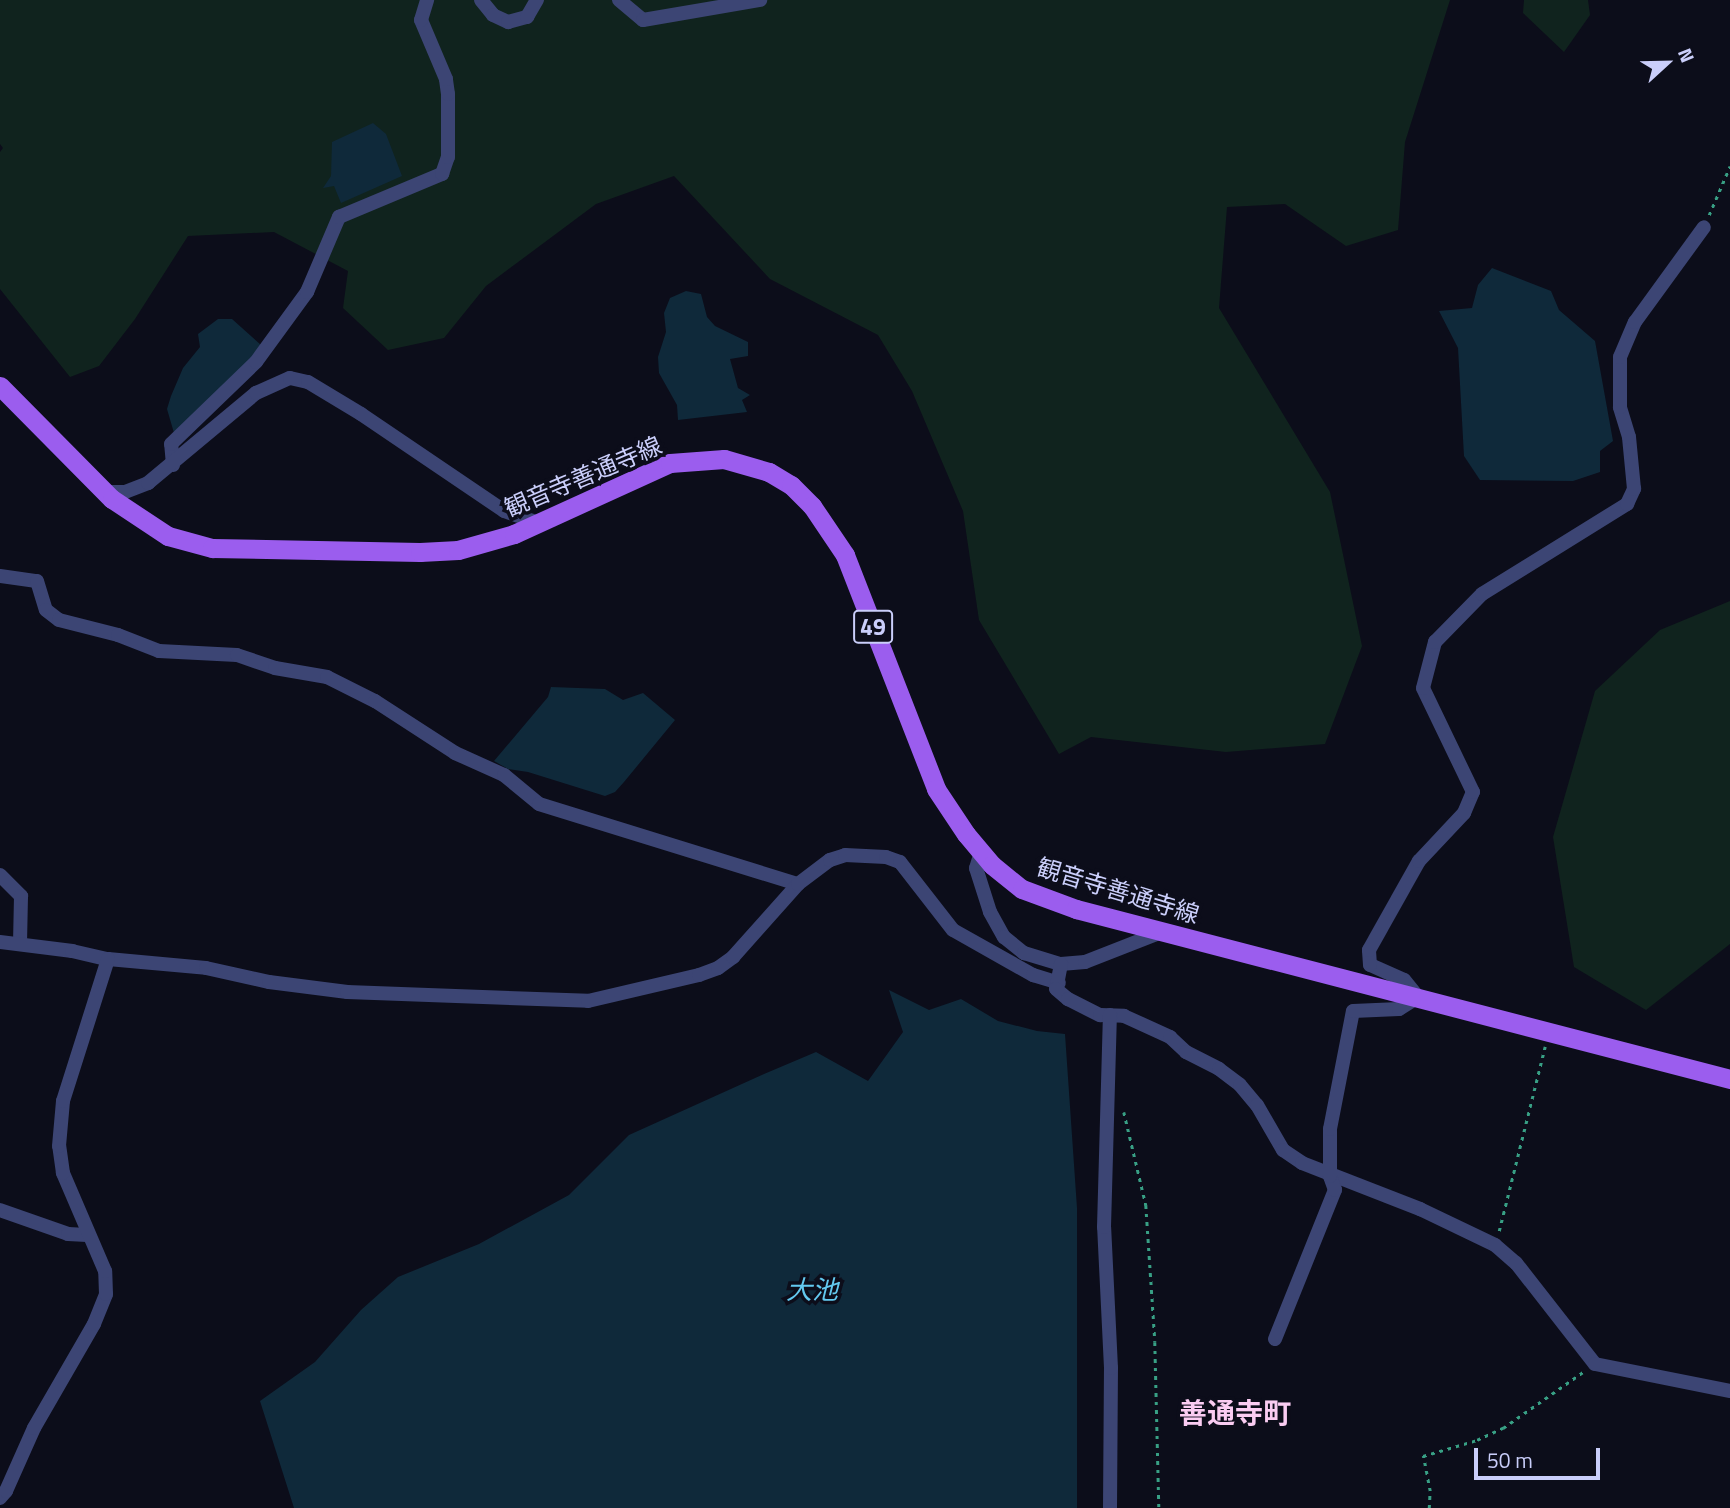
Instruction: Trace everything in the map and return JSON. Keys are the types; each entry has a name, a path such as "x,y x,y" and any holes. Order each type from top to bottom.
{"main road":[{"name":"観音寺善通寺線","path":"0,386 105,492 141,520 168,536 212,548 420,552 458,550 514,534 670,463 724,459 769,471 791,485 812,506 845,555 936,789 992,865 1022,888 1076,909 1730,1079"}],"street":[{"path":"173,465 172,444 256,362 307,292 339,217 442,174 448,157 448,94 446,79 421,20 427,0"},
{"path":"481,0 493,15 508,22 527,17 537,0"},
{"path":"619,0 643,20 760,0"},
{"path":"1275,1339 1335,1190 1330,1176 1330,1129 1353,1011 1399,1009 1418,997 1404,981 1370,965 1370,950 1419,861 1464,813 1473,792 1423,688 1435,642 1482,594 1627,504 1634,489 1629,437 1620,407 1620,357 1635,323 1704,227"},
{"path":"105,492 125,492 148,483 173,465 256,393 290,378 308,382 360,414 504,511 539,523"},
{"path":"0,576 37,581 46,610 59,620 118,635 159,651 237,654 275,668 327,677 375,701 455,753 504,775 539,804 798,884"},
{"path":"981,852 976,868 990,912 1004,937 1024,953 1061,964 1085,962 1162,932"},
{"path":"0,942 108,959 206,968 269,982 347,992 588,1001 699,975 718,968 733,957 798,884 830,860 845,855 886,857 900,862 953,930 1033,975 1059,983"},
{"path":"0,875 21,896 20,944"},
{"path":"0,1498 34,1428 94,1324 106,1294 105,1271 87,1235 63,1174 59,1146 63,1101 108,959"},
{"path":"1061,964 1056,989 1068,999 1100,1015 1124,1016 1170,1038 1186,1052 1220,1069 1240,1085 1257,1105 1283,1150 1301,1163 1420,1209 1495,1245 1516,1264 1595,1364 1730,1391"},
{"path":"1110,1015 1104,1227 1111,1368 1110,1508"},
{"path":"0,1210 68,1234 87,1235"}],"path":[{"path":"1704,227 1730,166"},
{"path":"1495,1245 1549,1031"},
{"path":"1121,1100 1146,1205 1155,1342 1159,1508"},
{"path":"1429,1508 1430,1491 1423,1457 1477,1440 1503,1428 1595,1364"}],"green space":[{"path":"0,0 1450,0 1405,142 1398,230 1346,246 1285,204 1227,207 1219,308 1330,492 1362,646 1325,744 1226,752 1091,737 1059,754 979,620 963,511 912,391 878,335 770,279 674,176 596,204 486,286 444,338 388,350 343,308 348,271 274,232 188,236 135,319 99,366 70,377 0,289 0,152 3,148 0,144"},
{"path":"1524,0 1588,0 1590,15 1564,52 1523,13"},
{"path":"1730,601 1730,944 1646,1010 1574,967 1553,837 1595,691 1660,630"}],"water":[{"path":"373,123 386,134 402,176 341,203 334,186 323,188 331,176 332,142"},
{"path":"1492,268 1551,291 1559,310 1595,341 1613,441 1600,451 1600,472 1573,481 1480,480 1464,456 1458,348 1439,311 1472,308 1478,285"},
{"path":"686,291 701,294 707,317 715,326 748,342 748,356 730,359 738,388 750,395 742,400 747,412 678,420 677,405 659,373 658,357 666,332 664,313 670,298"},
{"path":"218,319 232,319 261,345 247,365 174,433 167,409 171,396 183,368 200,347 198,334"},
{"path":"551,687 605,689 623,700 643,693 675,720 615,792 605,796 528,772 508,769 494,761 548,697"},
{"name":"大池","path":"889,990 929,1010 961,999 998,1021 1037,1031 1065,1034 1077,1208 1077,1508 294,1508 260,1401 315,1362 361,1310 398,1277 479,1244 569,1195 629,1135 816,1052 868,1081 903,1032"}],"district":[{"name":"善通寺町","path":"1235,1413"}]}
